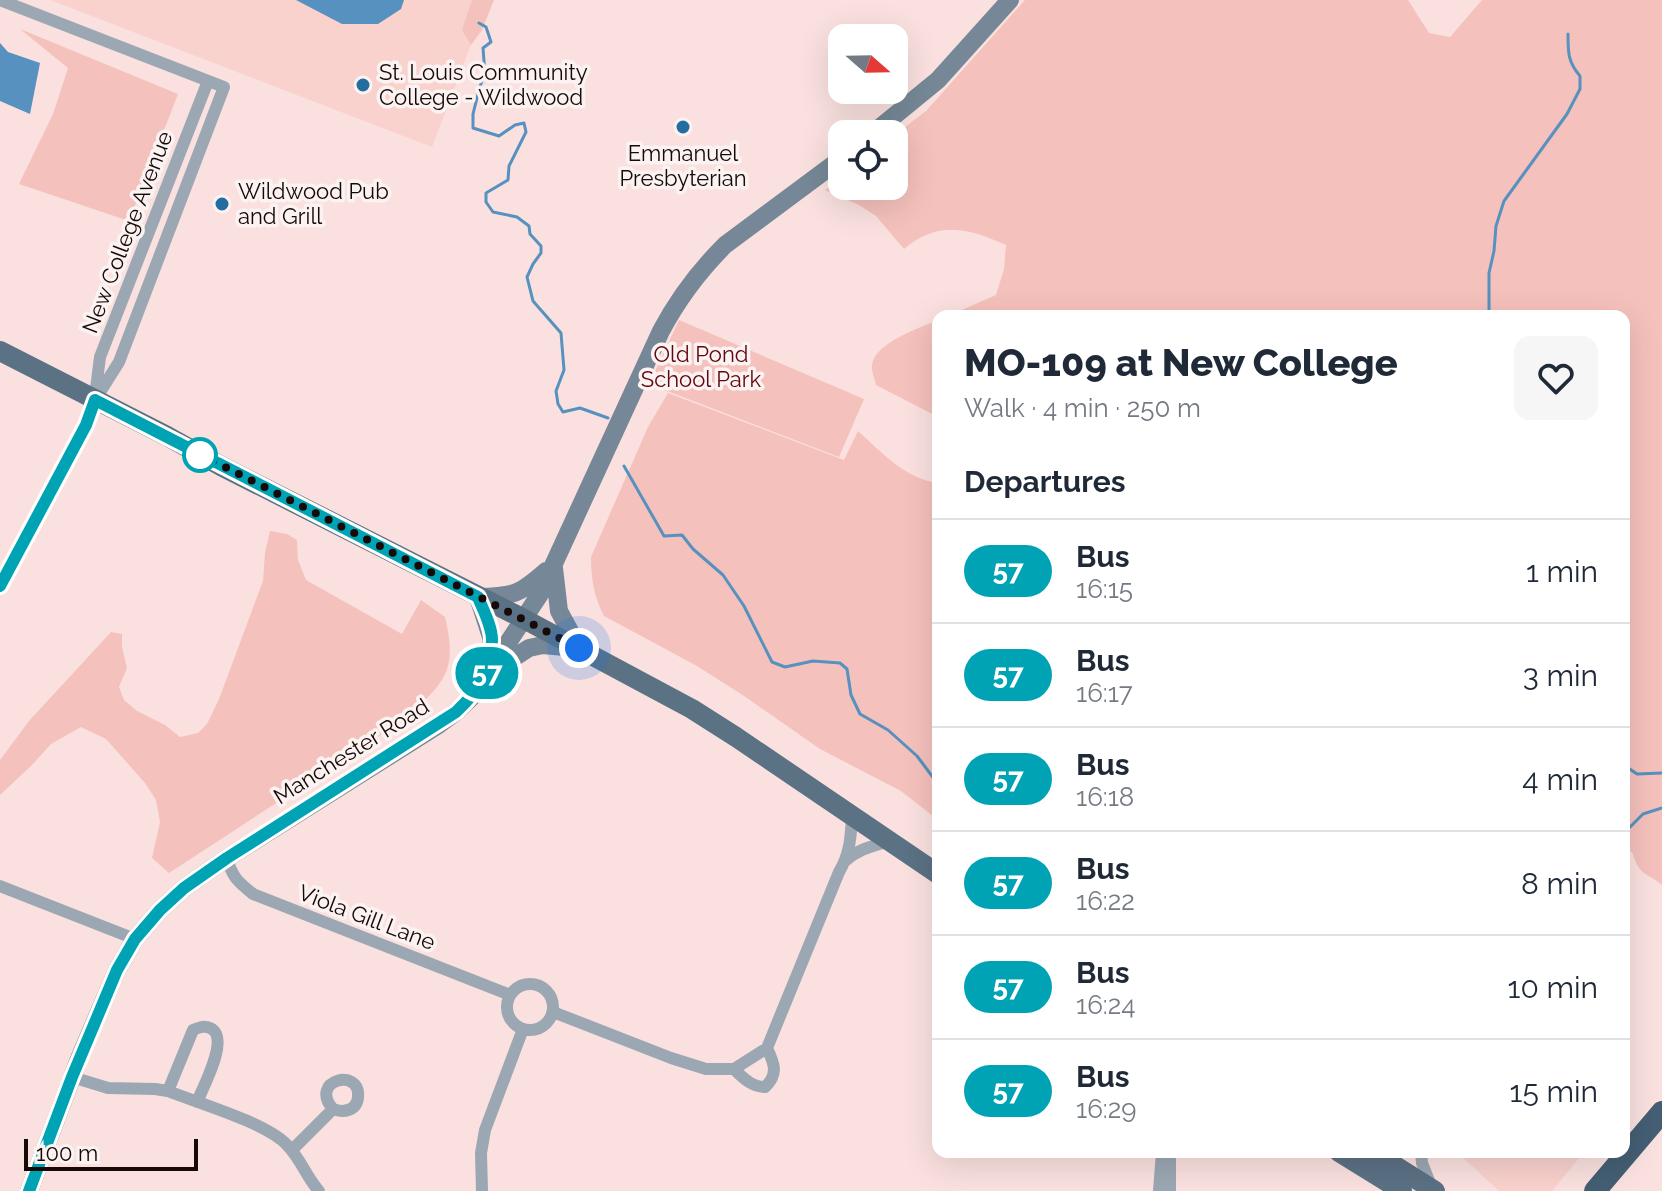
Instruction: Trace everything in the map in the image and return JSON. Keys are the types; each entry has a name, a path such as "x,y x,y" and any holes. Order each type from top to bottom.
{"highway":[{"path":"1630,1150 1662,1112"},
{"path":"1595,1191 1623,1158"}],"main road":[{"path":"0,351 524,619 692,709 932,870"},
{"path":"1346,1158 1376,1183 1402,1191"},
{"path":"1383,1158 1434,1190"}],"street":[{"path":"0,0 208,81"},
{"path":"889,120 938,80 1010,0"},
{"name":"New College Avenue","path":"0,586 86,425 95,400 119,362 224,87 208,81 100,357 95,400"},
{"name":"Manchester Road","path":"29,1191 100,1007 135,939 184,888 437,726 473,696 524,619 554,565 674,305 725,245 828,168"},
{"path":"486,675 492,640 478,597 509,596 520,592 554,565"},
{"path":"554,565 559,611 579,648"},
{"path":"486,675 529,648 543,645 579,648"},
{"path":"553,1012 706,1069 734,1069 767,1048 845,861 851,839 852,816"},
{"path":"845,861 870,845 889,841"},
{"name":"Viola Gill Lane","path":"227,858 237,882 253,894 510,995"},
{"path":"0,886 135,939"},
{"path":"521,985 542,986 552,998 553,1012 545,1025 538,1029 523,1029 508,1015 510,995 521,985"},
{"path":"168,1091 193,1030 208,1027 216,1032 218,1049 197,1102"},
{"path":"482,1191 482,1140 523,1029"},
{"path":"734,1069 749,1082 765,1087 775,1074 767,1048"},
{"path":"72,1077 108,1088 168,1091 269,1131 292,1150 319,1191"},
{"path":"292,1150 333,1109"},
{"path":"1159,1191 1162,1158"},
{"path":"1170,1158 1170,1191"},
{"path":"1422,1158 1434,1190"}],"shaded area":[{"name":"St. Louis Community College - Wildwood","path":"50,0 488,0 432,147"},
{"path":"1463,1158 1579,1158 1552,1191 1499,1191"}],"green space":[{"path":"472,0 494,0 482,30 471,45 462,30"},
{"path":"1025,0 1408,0 1429,33 1450,37 1482,0 1662,0 1662,885 1641,870 1630,852 1630,310 962,310 996,295 1004,269 1006,245 979,234 954,230 929,234 904,249 876,216 848,200 908,200 908,125 927,110"},
{"path":"20,29 178,94 129,221 19,184 53,114 68,68"},
{"name":"Old Pond School Park","path":"679,320 864,399 839,457 649,384"},
{"path":"932,322 932,414 876,385 872,368 874,358 889,343"},
{"path":"668,393 844,460 858,431 905,470 932,482 932,815 901,791 820,749 697,666 604,616 594,588 591,557 648,427"},
{"path":"270,531 287,534 297,540 298,560 306,580 402,634 421,600 445,617 449,635 449,663 439,684 421,705 408,717 169,873 152,858 160,822 156,800 106,739 81,727 51,744 0,795 0,760 29,721 111,632 122,634 127,668 119,687 124,700 180,737 198,733 207,724 219,699 263,581"}],"water":[{"path":"296,0 404,0 401,9 378,24 342,24"},
{"path":"0,43 8,52 40,63 30,114 0,101"}],"waterway":[{"path":"479,23 486,27 491,42 483,48 485,74 473,114 473,128 499,136 524,123 526,132 509,166 508,180 486,193 486,202 493,212 517,217 529,226 530,234 541,246 541,253 527,277 533,301 561,333 564,370 556,391 558,404 563,412 580,408 608,418"},
{"path":"1489,310 1489,273 1496,226 1504,201 1567,114 1580,89 1580,76 1570,57 1568,34"},
{"path":"624,466 664,536 682,535 723,575 744,606 772,662 785,667 813,661 840,663 847,669 851,695 860,714 888,730 917,756 932,776"},
{"path":"1630,769 1637,774 1662,773"},
{"path":"1630,827 1643,814 1662,808"}],"bus line":[{"name":"57","path":"0,586 86,425 95,400 478,597 492,640 486,675 473,696 456,712 184,888 135,939 100,1007 29,1191"}],"place":[{"name":"St. Louis Community College - Wildwood","path":"363,85"},
{"name":"Emmanuel Presbyterian","path":"683,127"},
{"name":"Wildwood Pub and Grill","path":"222,204"}],"route":[{"path":"200,455 194,451 579,648"}]}
